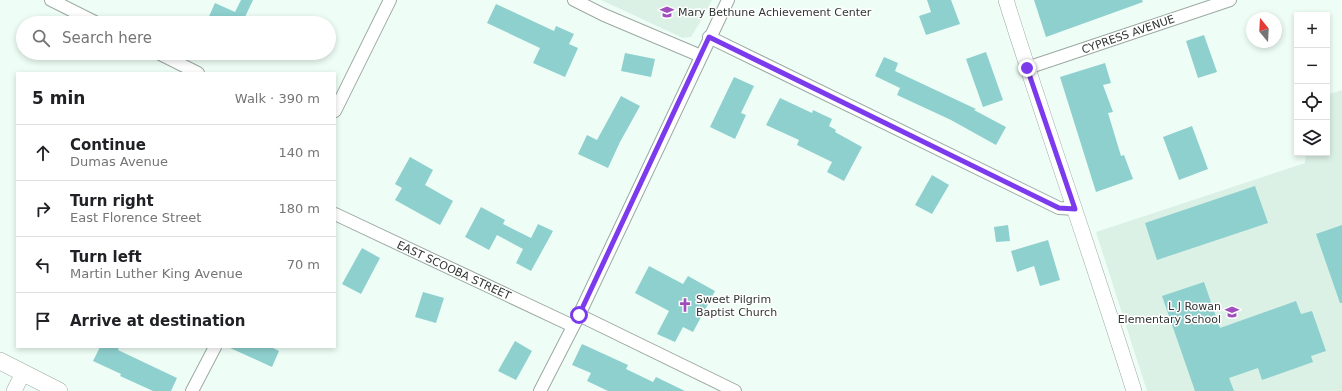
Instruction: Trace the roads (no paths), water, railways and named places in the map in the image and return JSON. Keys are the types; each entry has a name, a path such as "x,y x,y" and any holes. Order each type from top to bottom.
{"main road":[{"path":"0,361 59,391"}],"street":[{"path":"51,0 83,16"},
{"path":"336,109 390,0"},
{"path":"574,0 604,15 701,56"},
{"path":"540,391 579,315 709,37 728,0"},
{"path":"1006,0 1134,391"},
{"name":"CYPRESS AVENUE","path":"1027,68 1230,0"},
{"path":"709,37 1059,208 1075,209"},
{"path":"172,60 196,72"},
{"name":"EAST SCOOBA STREET","path":"336,214 573,326"},
{"path":"579,315 735,391"},
{"path":"192,391 214,348"},
{"path":"14,391 23,373"}],"place":[{"name":"Mary Bethune Achievement Center","path":"667,12"},
{"name":"Sweet Pilgrim Baptist Church","path":"685,305"},
{"name":"L J Rowan Elementary School","path":"1232,312"}]}
